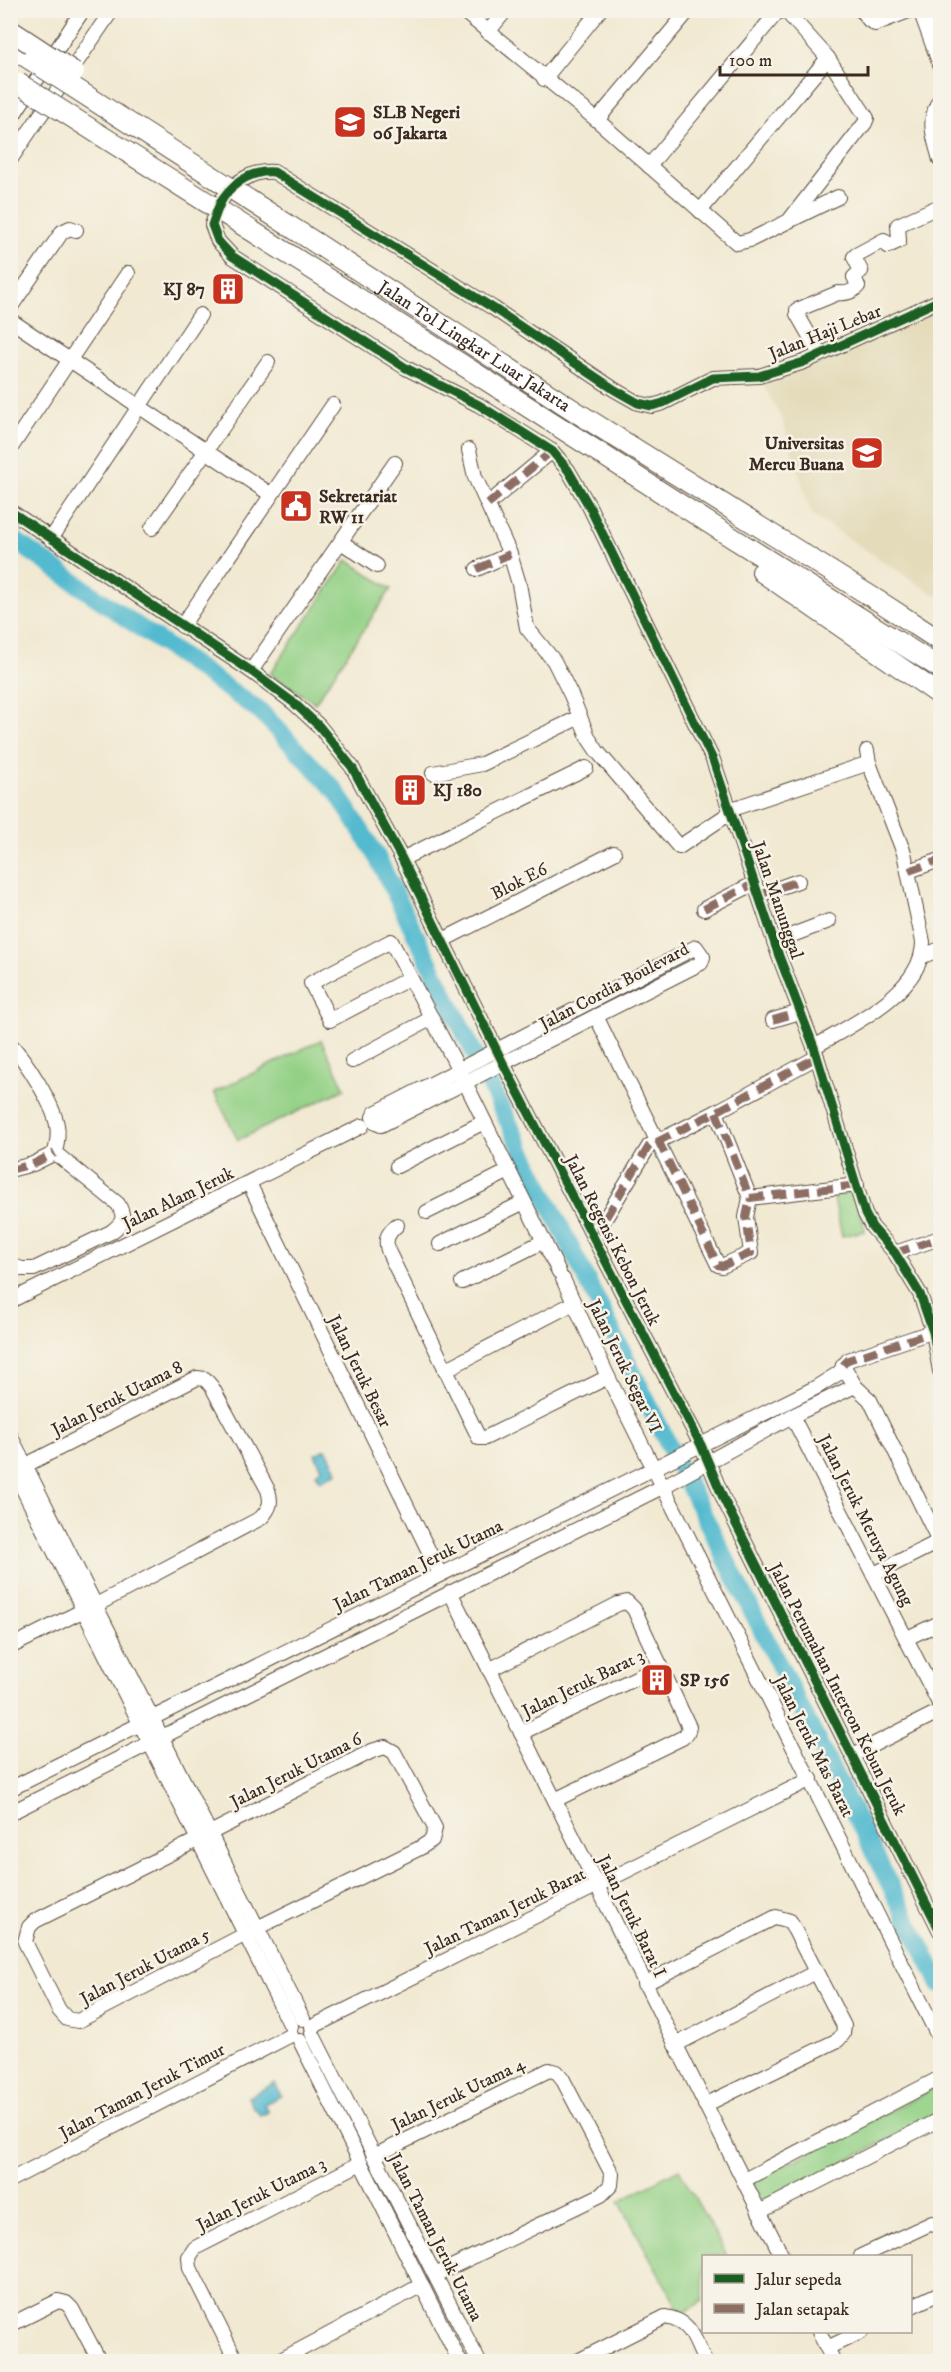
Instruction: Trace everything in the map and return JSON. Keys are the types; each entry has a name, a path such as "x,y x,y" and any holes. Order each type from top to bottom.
{"highway":[{"path":"10,30 188,150 207,173"},
{"name":"Jalan Tol Lingkar Luar Jakarta","path":"10,46 584,417 888,606 940,642"},
{"name":"Jalan Tol Lingkar Luar Jakarta","path":"14,81 369,304 810,588 940,668"},
{"path":"720,530 742,557 940,695"},
{"path":"888,606 932,620 940,625"}],"street":[{"path":"10,120 83,10"},
{"path":"12,154 112,10"},
{"path":"462,10 597,120 737,243 750,240 838,197"},
{"path":"488,32 506,10"},
{"path":"544,79 600,10"},
{"path":"597,120 689,10"},
{"path":"649,166 779,10"},
{"path":"785,10 828,58 867,120 789,221"},
{"path":"861,10 875,24 911,10"},
{"path":"920,10 940,65"},
{"path":"700,211 828,58"},
{"path":"940,99 933,111 932,128 940,160"},
{"name":"Jalan Manunggal","path":"652,406 638,403 615,390 493,308 274,172 262,171 248,175 223,198 212,225 218,241 232,256 406,368 479,405 552,451 568,470 589,506 708,749 774,942 815,1052 865,1214 872,1227 895,1253 920,1294 937,1330 940,1371"},
{"path":"820,354 797,314 797,310 856,288 854,278 861,271 854,257 856,255 884,240 888,246 896,243 899,241 898,225 940,206"},
{"path":"10,308 62,232 70,228 76,231"},
{"path":"10,449 128,273"},
{"name":"Jalan Haji Lebar","path":"652,406 663,403 713,378 759,376 820,354 940,300"},
{"path":"51,538 200,315"},
{"path":"10,320 270,494"},
{"path":"152,528 268,362"},
{"path":"182,626 270,494 333,405"},
{"path":"469,450 475,477 510,554 519,584 527,628 554,661 597,751 679,847 729,812 868,757 899,836 909,871 923,942 921,957 907,984 894,996 815,1052 716,1112 658,1140 644,1152 594,1237"},
{"path":"488,504 552,451"},
{"path":"251,671 395,463"},
{"name":"Jalan Regensi Kebon Jeruk","path":"10,511 251,671 294,703 338,749 364,786 441,941 498,1066 594,1237 701,1445 702,1465"},
{"path":"341,542 377,566"},
{"path":"477,569 510,554"},
{"path":"433,773 482,764 580,717"},
{"path":"402,860 586,768"},
{"name":"Blok E6","path":"441,941 615,853"},
{"path":"909,871 940,860"},
{"path":"704,909 757,889 798,881"},
{"path":"774,942 829,921"},
{"name":"Jalan Jeruk Segar VI","path":"410,978 330,1020 311,983 391,941 465,1075 484,1122 561,1275 608,1377 658,1468"},
{"name":"Jalan Cordia Boulevard","path":"493,1052 465,1075 381,1125 376,1123 373,1117 375,1113 465,1075 498,1066 700,963 704,960 699,948 691,948 493,1052"},
{"path":"921,957 940,949"},
{"path":"773,1020 800,1012"},
{"path":"596,1016 718,1264 722,1266 751,1253 746,1217 750,1198 716,1112"},
{"path":"352,1061 432,1018"},
{"path":"10,1044 21,1055 53,1113 58,1127 55,1153"},
{"path":"397,1166 484,1122"},
{"name":"Jalan Alam Jeruk","path":"10,1301 362,1126"},
{"path":"10,1170 33,1164 55,1153"},
{"path":"10,1265 22,1269 34,1269 111,1232 120,1226 123,1220 118,1204 55,1153"},
{"path":"427,1212 509,1171"},
{"name":"Jalan Jeruk Besar","path":"249,1183 440,1574"},
{"path":"750,1198 857,1185"},
{"path":"440,1244 524,1202"},
{"path":"397,1225 388,1234 385,1244 479,1438 485,1438 608,1377"},
{"path":"895,1253 940,1238"},
{"path":"462,1282 544,1241"},
{"path":"446,1370 574,1302"},
{"name":"Jalan Taman Jeruk Utama","path":"10,1789 815,1388 838,1373 848,1360 937,1330"},
{"path":"843,1365 855,1386 870,1400 939,1546 874,1575"},
{"name":"Jalan Jeruk Utama 8","path":"15,1467 197,1378 205,1379 212,1387 268,1490 271,1501 269,1510 261,1518 90,1607"},
{"name":"Jalan Taman Jeruk Utama","path":"10,1813 668,1484 792,1416 855,1386"},
{"name":"Jalan Jeruk Meruya Agung","path":"792,1416 940,1705"},
{"name":"Jalan Taman Jeruk Utama","path":"10,1435 15,1467 90,1607 302,2030 374,2156 479,2361"},
{"name":"Jalan Perumahan Intercon Kebun Jeruk","path":"702,1465 724,1500 940,1931"},
{"name":"Jalan Jeruk Mas Barat","path":"658,1468 668,1484 940,2040"},
{"name":"Jalan Jeruk Barat I","path":"450,1592 781,2255"},
{"path":"489,1670 618,1604 627,1602 634,1609 688,1726 687,1734 555,1800"},
{"path":"10,1647 90,1607"},
{"path":"907,1638 935,1625"},
{"path":"307,1641 316,1659"},
{"name":"Jalan Jeruk Barat 3","path":"521,1733 661,1666"},
{"name":"Jalan Perumahan Intercon Kebun Jeruk","path":"853,1755 940,1711"},
{"name":"Jalan Jeruk Utama 6","path":"204,1836 372,1751 385,1747 394,1752 435,1828 432,1840 420,1848 251,1931"},
{"name":"Jalan Taman Jeruk Barat","path":"302,2030 811,1779"},
{"name":"Jalan Jeruk Utama 5","path":"204,1836 35,1921 29,1927 25,1942 59,2010 67,2019 78,2021 251,1931"},
{"path":"644,1984 776,1917 790,1921 844,2026 843,2034 838,2040 705,2105"},
{"path":"675,2045 816,1972"},
{"name":"Jalan Taman Jeruk Utama","path":"302,2030 361,2163 460,2361"},
{"name":"Jalan Taman Jeruk Timur","path":"11,2178 302,2030"},
{"name":"Jalan Jeruk Utama 4","path":"374,2156 549,2070 557,2072 562,2078 612,2174 611,2185 601,2196 435,2275"},
{"path":"744,2180 940,2078"},
{"path":"759,2212 940,2119"},
{"name":"Jalan Jeruk Utama 3","path":"237,2361 190,2268 189,2257 195,2248 361,2163"},
{"path":"863,2255 932,2223 940,2228"},
{"path":"277,2361 422,2285"},
{"path":"912,2306 940,2293"},
{"path":"10,2325 58,2301 66,2303 72,2309 100,2361"},
{"path":"576,2361 665,2317 679,2319 687,2326 705,2361"},
{"path":"820,2333 834,2361"},
{"path":"827,2348 857,2333"}],"shaded area":[{"name":"Universitas Mercu Buana","path":"940,297 940,598 812,515 782,419 761,380"}],"green space":[{"path":"347,560 391,589 315,703 270,674"},
{"path":"321,1040 345,1089 238,1140 214,1092"},
{"path":"856,1189 865,1231 842,1236 833,1194"},
{"path":"940,2085 940,2113 763,2204 752,2182"},
{"path":"679,2169 726,2255 702,2255 702,2302 681,2314 619,2201"}],"water":[{"path":"326,1449 338,1472 320,1481 316,1473 322,1469 315,1454"},
{"path":"275,2083 281,2096 264,2104 268,2112 260,2116 248,2097"}],"waterway":[{"path":"10,537 261,712 336,791 375,853 693,1494 940,1984"}],"marked path":[{"path":"488,504 552,451"},
{"path":"477,569 510,554"},
{"path":"909,871 940,860"},
{"path":"759,895 798,881"},
{"path":"704,909 755,883"},
{"path":"773,1020 800,1012"},
{"path":"594,1237 649,1146 817,1057"},
{"path":"716,1112 750,1198 857,1185"},
{"path":"658,1140 718,1265 722,1266 751,1253 746,1217 750,1198"},
{"path":"10,1170 33,1164 55,1153"},
{"path":"895,1253 940,1238"},
{"path":"843,1365 848,1360 933,1332"}],"cycle path":[{"path":"940,300 804,362 759,376 713,378 663,403 652,406 638,403 615,390 493,308 274,172 252,175 233,186 221,201 212,225 218,241 232,256 406,368 479,405 552,451 568,470 589,506 713,760 779,956 814,1047 865,1214 872,1227 895,1253 920,1294 933,1332 940,1371"},
{"path":"10,511 251,671 294,703 319,726 352,767 402,859 503,1063 701,1445 724,1500 940,1931"}],"place":[{"name":"SLB Negeri 06 Jakarta","path":"350,122"},
{"name":"KJ 87","path":"228,289"},
{"name":"Universitas Mercu Buana","path":"867,453"},
{"name":"Sekretariat RW 11","path":"296,506"},
{"name":"KJ 180","path":"410,790"},
{"name":"SP 156","path":"657,1680"}]}
